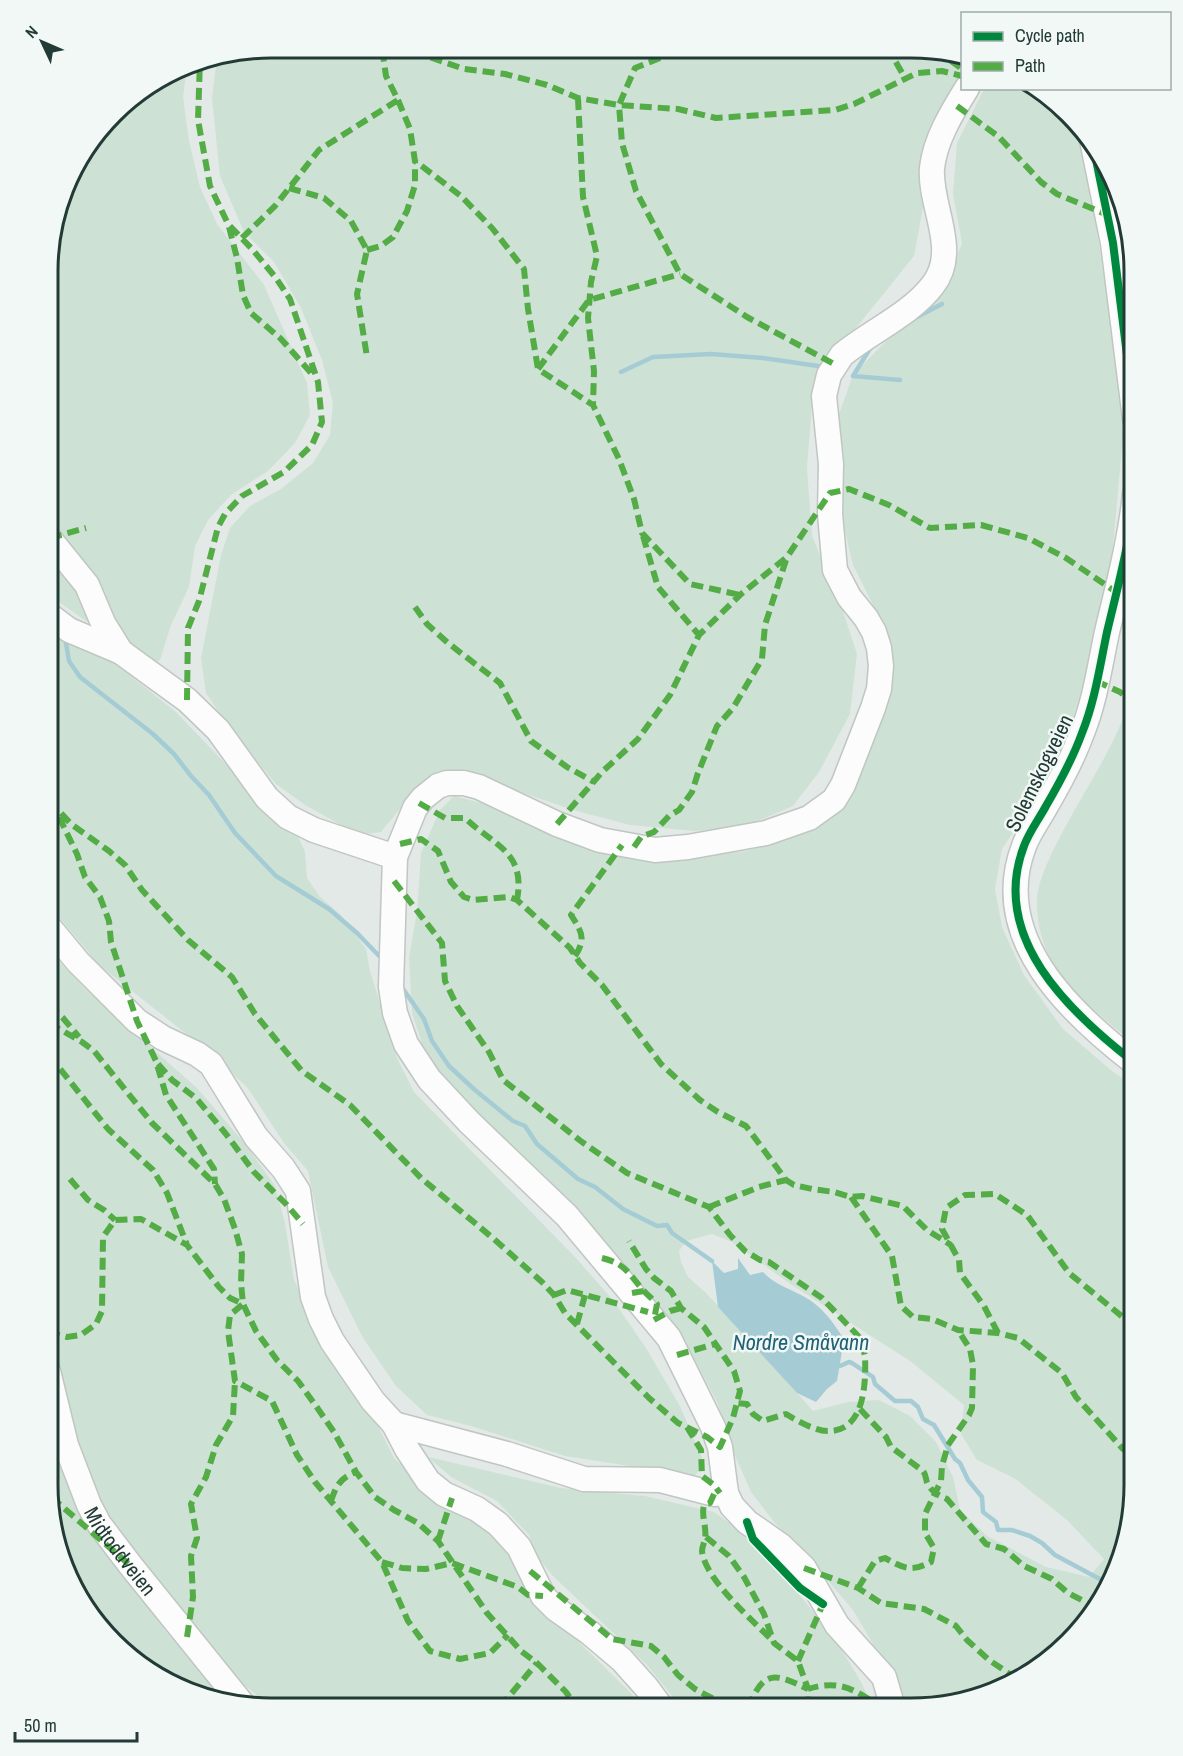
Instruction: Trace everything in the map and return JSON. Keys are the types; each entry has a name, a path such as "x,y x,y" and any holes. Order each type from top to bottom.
{"street":[{"path":"890,1698 884,1677 837,1625 804,1568 780,1545 739,1514 726,1493 720,1447 713,1427 669,1338 567,1216 441,1093 406,1044 395,1013 391,987 395,857 415,808 430,791 447,783 464,783 478,787 557,824 600,840 655,850 688,847 766,833 809,818 834,800 843,785 873,708 879,689 882,666 874,632 849,597 835,570 830,514 831,464 824,408 826,385 834,364 842,355 914,304 939,274 944,261 944,248 932,190 932,166 936,148 966,90"},
{"path":"1099,170 1122,274 1124,296"},
{"path":"58,548 87,585 103,623 121,652"},
{"name":"Solemskogveien","path":"1124,559 1083,730 1064,773 1024,845 1015,889 1019,922 1039,965 1059,993 1089,1025 1124,1054"},
{"path":"58,622 69,630 121,652 152,673 207,717 267,798 288,817 314,831 395,857"},
{"path":"58,938 78,962 137,1021 211,1064 256,1137 283,1168 298,1191 314,1297 321,1319 332,1341 373,1401 394,1424 407,1449 432,1486 477,1509 498,1524 519,1547 543,1596 556,1609 622,1660 654,1698"},
{"name":"Midtoddveien","path":"58,1412 66,1445 89,1505 99,1524 234,1694"},
{"path":"394,1424 507,1454 584,1479 660,1480 714,1494 726,1493"}],"green space":[{"path":"911,58 939,60 961,65 961,87 927,186 914,256 823,369 812,404 807,468 812,536 841,605 857,654 850,714 819,772 793,806 746,826 695,831 630,825 573,810 500,785 409,798 381,832 359,835 305,805 276,784 229,727 206,693 201,658 221,555 230,528 250,506 281,489 313,463 330,435 333,403 322,360 301,308 274,262 244,232 220,176 212,98 216,66 258,59"},
{"path":"186,77 183,97 189,141 200,187 217,224 264,285 307,383 310,415 295,443 268,471 231,495 208,520 195,546 189,587 171,625 160,660 149,665 58,601 58,272 60,244 70,203 80,177 94,153 131,111 153,94"},
{"path":"984,90 1023,90 1052,111 1083,146 1112,326 1123,435 1113,547 1096,645 1066,739 1029,808 1002,849 995,889 1002,927 1024,975 1063,1029 1124,1079 1124,1498 1117,1539 1103,1579 1089,1603 1072,1625 1052,1645 1030,1662 1006,1676 980,1686 939,1696 899,1698 887,1668 853,1610 774,1522 751,1492 733,1451 718,1404 683,1338 602,1241 430,1068 412,1013 409,957 417,912 421,853 440,810 454,796 667,860 746,851 788,840 822,817 864,757 876,611 853,565 843,523 834,428 853,375 885,342 929,304 953,267 962,243 953,194 957,143","holes":["712,1234 732,1242 789,1283 910,1361 964,1405 961,1434 977,1460 1014,1478 1067,1520 1104,1559 1089,1577 1046,1567 987,1536 960,1510 953,1477 936,1442 910,1416 879,1400 848,1402 813,1411 751,1341 688,1277 679,1251 686,1241"]},
{"path":"58,626 113,662 176,712 297,834 305,852 307,878 320,897 341,915 366,949 370,971 397,1058 414,1092 575,1257 613,1300 646,1348 680,1406 705,1465 694,1476 565,1456 471,1426 427,1415 396,1386 363,1338 328,1267 308,1171 284,1143 247,1087 203,1047 99,965 58,916"},
{"path":"1124,715 1124,1035 1083,1000 1056,969 1044,944 1037,908 1038,891 1046,866 1114,740"},
{"path":"58,960 86,990 197,1088 246,1145 275,1186 285,1223 294,1280 332,1355 367,1404 394,1458 421,1484 494,1535 547,1611 634,1698 259,1697 232,1675 105,1512 83,1467 70,1427 64,1385 58,1367"},
{"path":"58,1434 88,1520 164,1629 215,1690 177,1676 153,1662 111,1625 94,1603 80,1579 70,1553 60,1512"},
{"path":"428,1457 561,1488 645,1496 714,1512 745,1534 784,1576 834,1637 868,1698 674,1698 647,1665 554,1577 539,1559 529,1535 497,1501 451,1477"}],"water":[{"name":"Nordre Småvann","path":"738,1258 750,1275 763,1272 777,1283 816,1304 844,1339 837,1381 816,1402 797,1393 718,1307 712,1261 724,1273 738,1269"}],"waterway":[{"path":"915,318 942,304"},
{"path":"871,347 853,376 900,380"},
{"path":"621,372 653,357 711,354 763,358 825,367"},
{"path":"66,643 69,661 80,677 153,734 174,754 209,795 235,833 276,876 329,909 384,961"},
{"path":"401,986 424,1019 432,1041 449,1066 475,1090 513,1121 525,1126 537,1144 578,1179 595,1187 623,1209 657,1226 667,1225 672,1233 712,1261"},
{"path":"840,1366 852,1363 873,1377 875,1384 895,1401 911,1401 918,1407 923,1419 934,1425 955,1459 960,1463 968,1480 982,1497 983,1512 996,1522 998,1530 1012,1530 1030,1536 1055,1555 1102,1580"}],"marked path":[{"path":"659,58 635,68 619,105 622,143 636,191 680,274 747,317 834,364"},
{"path":"893,58 905,78"},
{"path":"242,238 275,206 319,150 398,100 386,76 384,59"},
{"path":"435,59 464,69 505,74 547,85 578,98 619,105 678,109 716,118 835,110 854,104 917,73 942,71 961,76"},
{"path":"954,63 961,68"},
{"path":"187,700 188,628 199,601 218,527 225,514 242,496 284,472 312,445 322,422 318,382 290,299 276,278 228,224 210,186 198,120 200,71"},
{"path":"578,98 583,197 597,256 591,282 588,318 594,371 593,405"},
{"path":"398,100 410,129 415,161 461,196 492,228 524,269 538,369 593,405 619,459 634,499 642,533 690,584 740,595"},
{"path":"957,106 999,137 1041,182 1057,194 1108,215"},
{"path":"367,250 381,246 393,237 407,211 415,185 415,161"},
{"path":"289,188 324,198 351,221 367,250 357,294 367,357"},
{"path":"229,227 243,295 251,313 281,339 311,373"},
{"path":"538,369 589,300 680,274"},
{"path":"557,824 602,772 638,739 670,695 699,635 740,595 787,557 830,493 849,489 889,505 930,528 981,525 1028,538 1066,558 1116,592"},
{"path":"58,536 86,528"},
{"path":"643,536 658,587 699,635"},
{"path":"634,847 641,837 654,832 669,816 679,810 692,792 717,726 733,708 762,659 765,625 787,557"},
{"path":"415,607 427,624 448,643 500,683 531,741 567,767 594,782"},
{"path":"1096,681 1124,695"},
{"path":"419,803 445,818 465,818 497,843 512,860 517,870 519,884 517,900"},
{"path":"58,810 71,824 125,865 142,890 188,940 232,977 255,1014 302,1071 350,1105 421,1178 542,1282 554,1295 565,1313 649,1398 678,1423 707,1437 720,1447 733,1418 740,1391 734,1371 704,1327 681,1308 671,1291 646,1269 629,1241"},
{"path":"59,817 77,854 85,877 100,897 109,921 111,942 137,1021 156,1061 166,1095 214,1169 215,1184"},
{"path":"400,844 421,839 438,851 451,882 464,897 474,900 509,897 517,900 570,948 580,963 602,985 661,1064 700,1100 746,1126 786,1180 794,1185 851,1197 862,1196 903,1206 927,1230 951,1245"},
{"path":"575,956 582,939 571,915 622,845"},
{"path":"394,881 442,943 445,981 457,1006 489,1052 503,1080 582,1142 627,1173 709,1207 745,1251 760,1260 769,1262 822,1298 861,1339 865,1356 864,1391 856,1414 850,1423 841,1429 818,1430 786,1414 763,1421 753,1414 747,1404 737,1403"},
{"path":"58,1013 79,1037"},
{"path":"58,1028 94,1051 152,1123 215,1184 224,1199 242,1254 243,1304 256,1331 316,1406 334,1432 356,1472 375,1497 418,1523 438,1541 487,1613 521,1651 537,1663 570,1698"},
{"path":"158,1064 172,1080 196,1098 254,1172 303,1224"},
{"path":"58,1066 108,1129 153,1170 167,1193 187,1245"},
{"path":"70,1179 88,1200 115,1220"},
{"path":"709,1207 759,1187 786,1180"},
{"path":"998,1333 984,1306 960,1273 959,1260 942,1229 946,1208 965,1195 995,1194 1027,1215 1069,1273 1124,1318"},
{"path":"851,1197 892,1256 901,1306 913,1317 932,1319 958,1330 998,1333 1018,1338 1062,1373 1076,1397 1124,1450"},
{"path":"58,1335 67,1337 81,1335 96,1324 102,1311 103,1237 115,1220 141,1219 187,1245 219,1287 230,1298 243,1304 230,1315 228,1331 235,1381 272,1401 297,1455 315,1482 382,1562 408,1621 430,1651 460,1659 490,1653 508,1635"},
{"path":"602,1258 626,1270 657,1304 654,1320"},
{"path":"554,1295 567,1290 648,1312"},
{"path":"632,1293 644,1291"},
{"path":"577,1324 585,1295"},
{"path":"654,1320 681,1308"},
{"path":"858,1588 875,1561 885,1558 908,1568 931,1562 934,1548 925,1533 925,1514 941,1481 942,1466 948,1445 972,1408 973,1365 970,1349 958,1330"},
{"path":"677,1355 715,1344"},
{"path":"187,1637 193,1597 191,1556 197,1538 191,1504 206,1477 216,1445 233,1416 235,1381"},
{"path":"860,1409 886,1437 891,1447 923,1471 931,1488 947,1499 986,1544 1004,1549 1024,1566 1052,1579 1068,1593 1089,1604"},
{"path":"687,1427 701,1450 702,1476 720,1493"},
{"path":"331,1501 339,1483 356,1472"},
{"path":"714,1494 710,1503 704,1505 703,1509 705,1540 702,1551 705,1562 711,1574 730,1598 771,1639"},
{"path":"438,1541 452,1498"},
{"path":"59,1504 131,1566"},
{"path":"706,1537 729,1556 744,1577 764,1614 774,1643 798,1661 808,1689"},
{"path":"382,1562 402,1568 426,1569 452,1563 518,1587 528,1595 543,1596"},
{"path":"804,1568 858,1588 881,1603 924,1609 956,1626 967,1640 989,1660 1010,1674"},
{"path":"530,1571 612,1639 651,1646 664,1657 678,1675 695,1689 712,1698"},
{"path":"798,1661 823,1604 820,1602"},
{"path":"508,1698 537,1663"},
{"path":"753,1698 759,1686 771,1678 787,1680 808,1689"},
{"path":"808,1698 808,1689 829,1685 856,1691 867,1698"}],"cycle path":[{"path":"1098,168 1113,243 1124,331"},
{"path":"1124,559 1087,721 1070,761 1026,841 1016,879 1017,911 1026,941 1042,969 1062,996 1085,1020 1124,1054"},
{"path":"747,1522 753,1539 800,1588 823,1604"}]}
